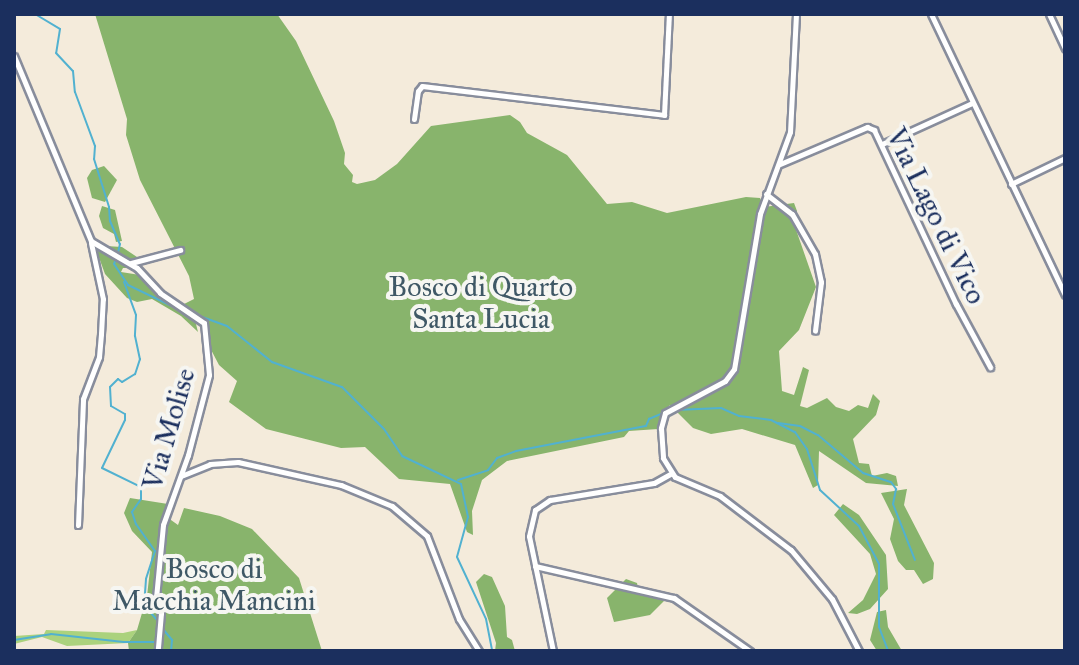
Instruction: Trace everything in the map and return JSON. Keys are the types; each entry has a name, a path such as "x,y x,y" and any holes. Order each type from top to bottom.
{"street":[{"path":"414,119 418,91 422,86 664,115 669,14"},
{"path":"796,14 791,127 766,194 733,372 725,381 664,414 663,458 670,474 720,496 791,550 836,605 859,651"},
{"path":"931,14 1065,295"},
{"path":"1049,14 1065,49"},
{"path":"14,56 91,241 101,286 99,357 83,399 78,525"},
{"path":"882,144 972,103"},
{"name":"Via Lago di Vico","path":"779,164 867,127 874,130 956,304 990,367"},
{"path":"1011,184 1065,158"},
{"path":"766,194 792,214 817,260 821,288 815,331"},
{"name":"Via Molise","path":"91,241 130,263 160,293 204,323 209,370 181,476 163,525 156,598 161,613 157,648"},
{"path":"130,263 180,250"},
{"path":"181,476 210,464 238,462 341,485 399,511 418,524 429,539 462,625 479,651"},
{"path":"553,651 535,566 530,526 532,515 540,505 564,497 654,483 670,474"},
{"path":"535,566 676,599 750,651"}],"green space":[{"name":"Bosco di Quarto Santa Lucia","path":"95,14 277,14 296,41 334,121 345,153 344,164 353,175 352,182 357,184 375,180 397,164 431,126 510,115 520,122 527,133 567,155 607,204 632,202 667,213 746,197 760,198 764,207 794,203 797,211 793,221 816,287 799,330 779,351 782,391 794,395 803,367 809,370 800,406 807,408 827,398 836,407 849,411 858,405 868,408 873,394 880,401 876,415 853,439 859,463 869,464 872,476 887,473 896,476 898,486 866,483 819,451 818,485 813,488 795,445 742,429 711,434 693,428 670,405 661,413 658,429 629,431 624,437 507,461 482,480 472,511 473,535 467,532 450,484 399,479 365,447 341,448 266,429 229,402 237,381 219,365 208,344 208,327 195,320 198,332 181,316 152,299 137,302 127,298 105,274 97,252 106,246 122,247 137,257 134,268 123,268 121,272 140,275 156,288 160,300 184,304 194,299 189,276 140,180 126,135 127,119"},
{"path":"104,166 117,180 105,202 92,198 87,178 92,170"},
{"path":"102,206 115,210 122,241 116,242 114,234 103,228 99,216"},
{"path":"907,489 904,505 934,563 933,579 923,584 914,570 906,570 898,561 890,539 894,519 881,493"},
{"name":"Bosco di Macchia Mancini","path":"130,498 168,504 171,520 178,525 184,508 220,516 252,529 299,578 322,651 129,651 128,643 137,630 147,596 152,552 132,531 124,513"},
{"path":"843,504 859,515 886,555 888,589 870,609 857,614 848,613 863,600 876,574 870,554 834,515"},
{"path":"484,574 492,577 505,606 507,637 512,640 515,651 495,651 496,643 476,582"},
{"path":"626,579 637,583 639,592 666,599 650,615 614,622 607,598"},
{"path":"886,610 888,627 902,651 877,651 870,640 877,612"},
{"path":"46,630 123,633 137,630 128,643 67,646 42,637 14,644 14,636 44,634"}],"waterway":[{"path":"35,14 60,29 56,53 73,71 75,92 95,146 94,159 109,207 110,221 120,244 118,253"},
{"path":"116,259 114,264 128,285 184,312"},
{"path":"124,282 136,315 135,336 140,359 135,374 122,382 118,379 110,387 111,406 125,414 125,420 102,468 141,487 141,499 132,512 136,524 155,551 146,579 144,605 159,622"},
{"path":"194,314 227,326 272,362 342,387 384,429 402,456 461,484 468,517 457,557 486,619 492,651"},
{"path":"676,410 721,408 739,416 771,420 795,432 807,449 820,490 859,526 879,564 879,627 888,651"},
{"path":"458,480 488,470 497,458 516,451 646,426 649,419 663,413"},
{"path":"778,423 800,426 818,435 863,473 891,482 896,489 893,504 915,560"},
{"path":"162,628 172,640 171,651"},
{"path":"14,640 51,634 155,642"}]}
